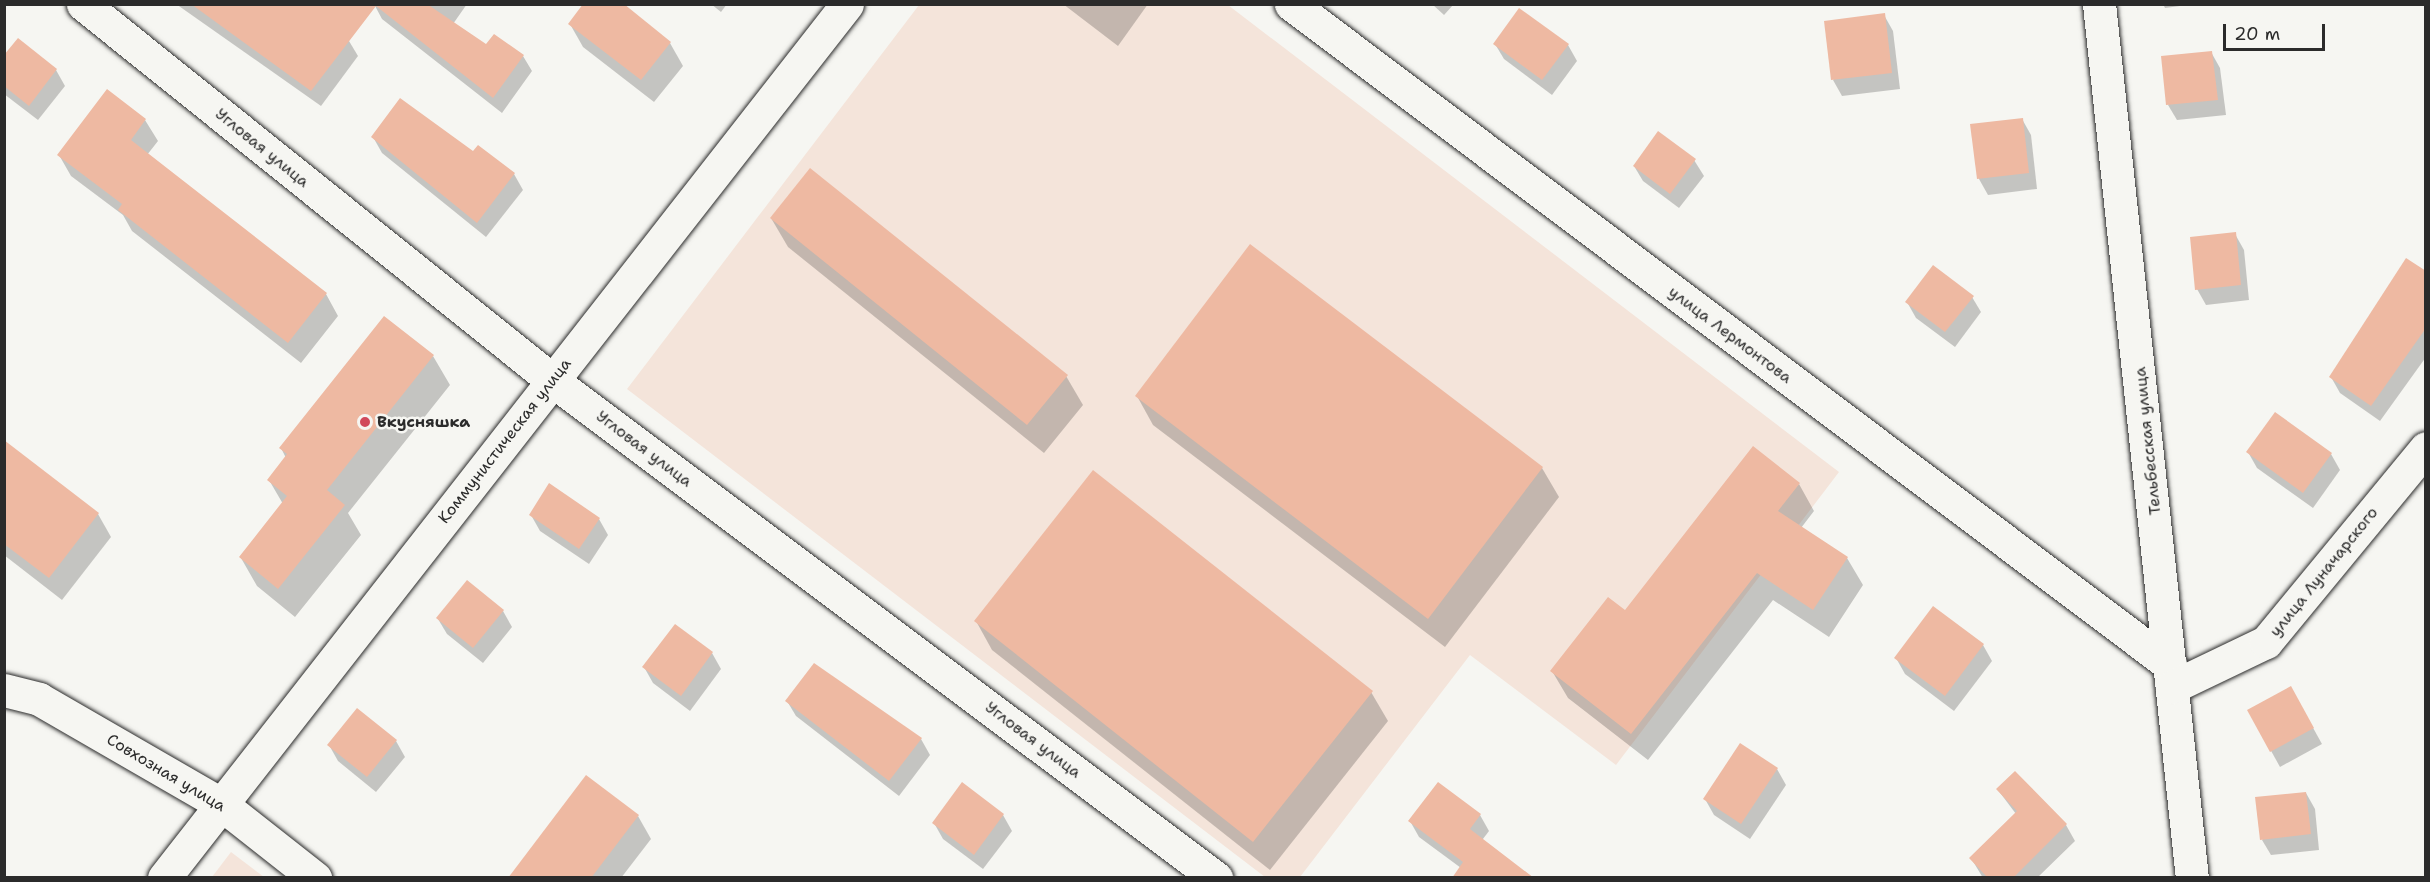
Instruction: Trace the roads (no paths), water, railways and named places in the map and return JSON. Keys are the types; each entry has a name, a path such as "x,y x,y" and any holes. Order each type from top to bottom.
{"street":[{"name":"Угловая улица","path":"83,4 553,381 1216,878"},
{"name":"Коммунистическая улица","path":"164,878 847,4"},
{"name":"улица Лермонтова","path":"1290,4 2171,676"},
{"name":"Тельбесская улица","path":"2099,4 2192,878"},
{"name":"улица Луначарского","path":"2171,676 2266,642 2426,447"},
{"name":"Совхозная улица","path":"4,690 39,699 221,804 315,878"}],"place":[{"name":"Вкусняшка","path":"365,422"}]}
